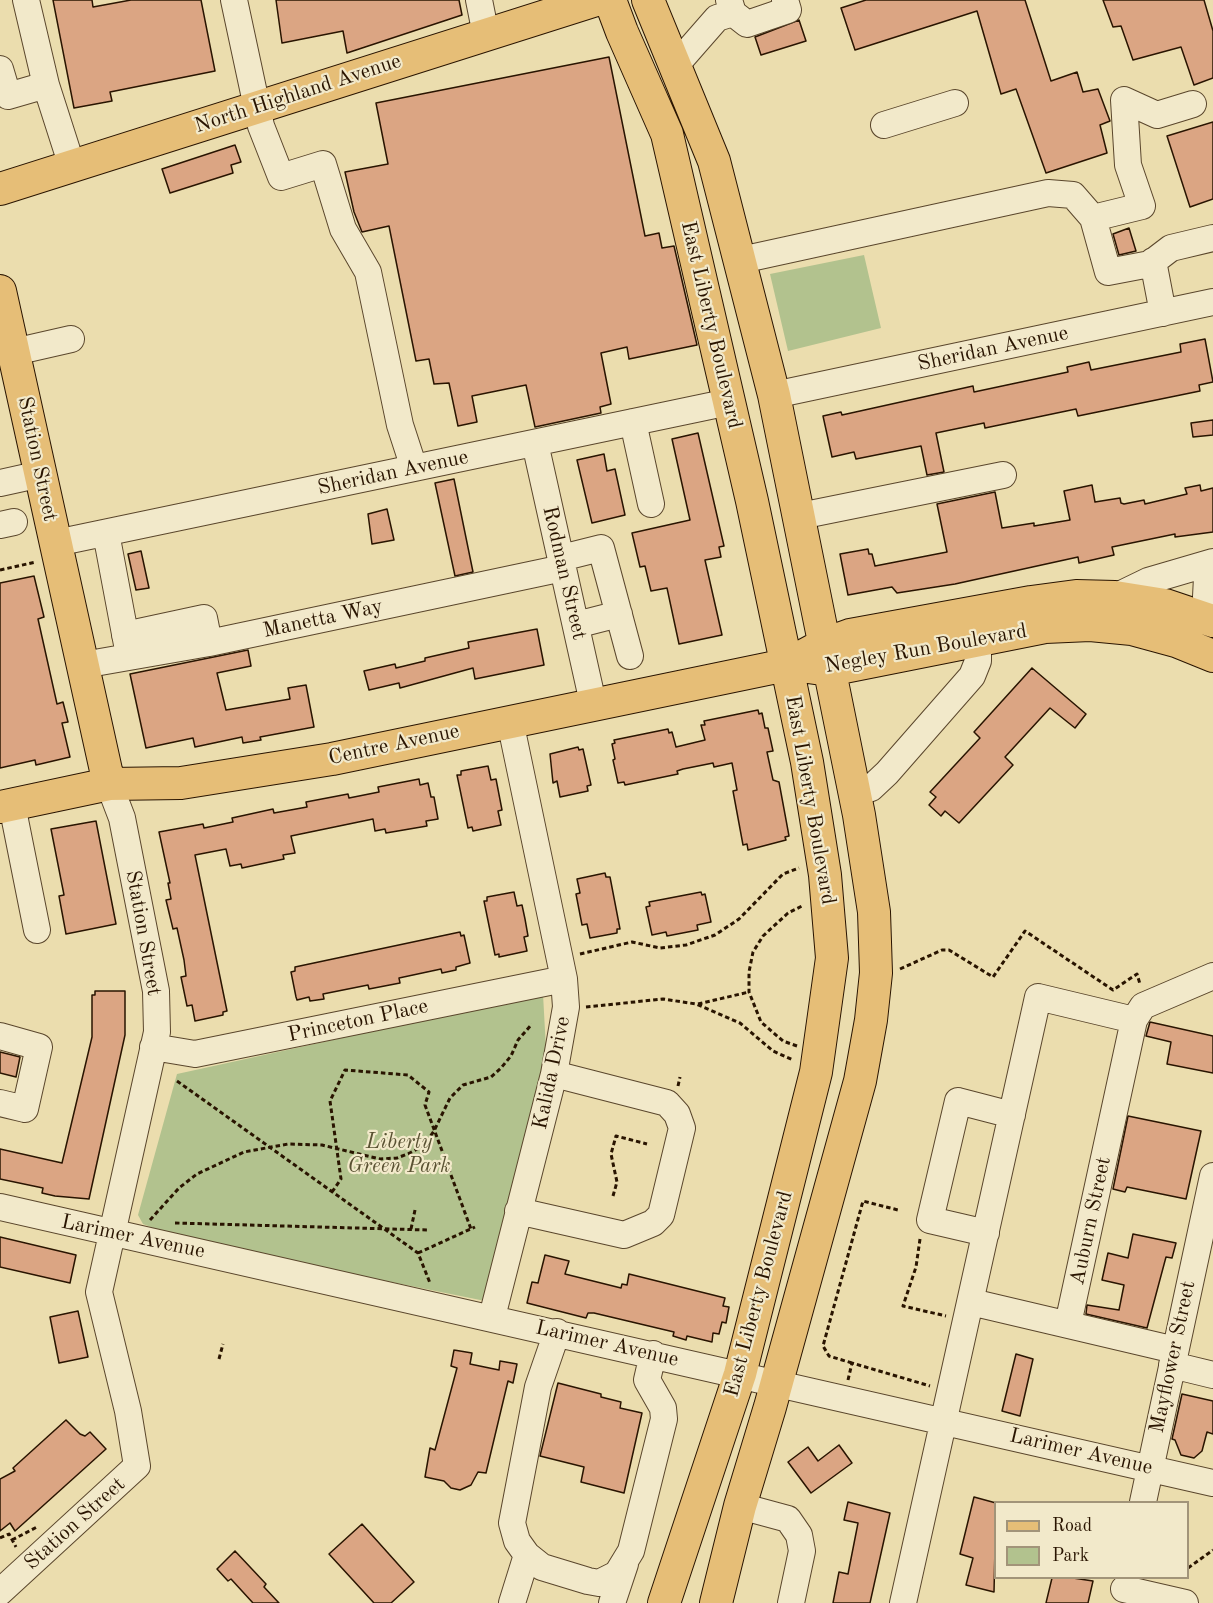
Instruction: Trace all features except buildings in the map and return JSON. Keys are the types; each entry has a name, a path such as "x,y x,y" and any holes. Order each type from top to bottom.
{"main road":[{"name":"North Highland Avenue","path":"0,189 486,35 532,10 596,0"},
{"name":"East Liberty Boulevard","path":"610,0 667,134 729,402 807,762 814,872 830,922 829,985 816,1072 740,1374 664,1603"},
{"name":"East Liberty Boulevard","path":"648,0 714,161 741,260 774,395 800,516 854,794 874,912 876,973 872,1020 860,1081 740,1506 716,1603"},
{"name":"Station Street","path":"0,291 41,474 47,552 83,665 109,784"},
{"name":"Negley Run Boulevard","path":"827,657 850,635 1076,596 1115,597 1165,605 1213,621"},
{"name":"Negley Run Boulevard","path":"786,665 827,657 978,641 1045,627 1090,625 1132,629 1176,641 1213,656"},
{"name":"Centre Avenue","path":"6,806 109,784 181,783 332,759 593,703 786,665"}],"street":[{"path":"26,0 46,85 72,166"},
{"path":"234,0 261,126 281,177 323,164 343,229 368,272 400,425 414,468"},
{"path":"675,66 717,18 733,4 747,24 788,10 785,0"},
{"path":"481,1 486,35"},
{"path":"0,69 8,96 46,85"},
{"path":"1093,219 1142,206 1128,165 1124,100 1157,115 1193,104"},
{"path":"884,125 955,103"},
{"path":"741,260 1041,194 1073,195 1093,219 1108,272 1154,261 1171,249 1213,238"},
{"path":"1154,261 1163,313"},
{"name":"Sheridan Avenue","path":"774,395 1213,303"},
{"path":"14,352 71,339"},
{"name":"Sheridan Avenue","path":"47,552 106,533 729,402"},
{"path":"633,422 651,504"},
{"name":"Rodman Street","path":"535,442 593,703"},
{"path":"0,483 41,474"},
{"path":"800,516 1003,475"},
{"path":"106,533 127,645"},
{"name":"Manetta Way","path":"83,665 127,645 141,657 562,563 601,548 619,614"},
{"path":"1115,597 1148,581 1213,564"},
{"path":"1213,564 1207,578 1206,597 1213,611"},
{"path":"576,626 619,614 630,656"},
{"path":"854,794 872,788 887,773 972,676 978,661 978,641"},
{"name":"Kalida Drive","path":"492,1317 554,1074 566,1007 564,979 510,721"},
{"name":"Station Street","path":"0,1592 137,1466 128,1412 99,1292 157,1032 156,991 122,818 109,784"},
{"path":"6,806 37,930"},
{"path":"903,1603 1038,998 1134,1020 1143,1006 1213,976"},
{"name":"Princeton Place","path":"153,1047 195,1054 564,979"},
{"name":"Auburn Street","path":"1068,1324 1134,1020"},
{"path":"0,1036 39,1047 25,1109 0,1103"},
{"path":"518,1211 624,1234 653,1223 661,1215 682,1128 677,1114 667,1103 554,1074"},
{"path":"986,1233 930,1220 958,1101 1012,1115"},
{"name":"Mayflower Street","path":"1143,1501 1213,1176"},
{"name":"Larimer Avenue","path":"0,1207 492,1317 1213,1483"},
{"path":"970,1302 1068,1324 1173,1358 1213,1375"},
{"path":"557,1332 538,1387 515,1501 512,1523 517,1541 527,1554 542,1567 599,1583 617,1574 625,1563"},
{"path":"612,1603 631,1551 664,1419 663,1408 647,1380 652,1354"},
{"path":"740,1506 788,1519 800,1535 802,1551 791,1603"},
{"path":"512,1603 527,1554"},
{"path":"1124,1590 1185,1603"}],"path":[{"path":"0,570 47,552"},
{"path":"578,955 632,942 660,948 686,945 715,935 739,919 783,874 814,872"},
{"path":"804,905 788,913 763,936 753,952 749,972 749,992 761,1022 783,1041 804,1048"},
{"path":"898,970 942,950 949,950 993,976 1025,931 1113,990 1137,974 1143,991"},
{"path":"696,1004 749,992"},
{"path":"585,1007 663,999 696,1004 740,1023 773,1051 801,1063"},
{"path":"160,1223 148,1223 179,1188 197,1174 244,1152 288,1144 337,1148 380,1159 397,1158 424,1145 434,1131 450,1098 463,1085 490,1077 501,1068 518,1040 532,1024"},
{"path":"332,1192 341,1179 330,1101 345,1070 408,1075 429,1092 425,1105 473,1228 418,1253"},
{"path":"177,1082 418,1253 431,1286"},
{"path":"614,1196 617,1182 612,1154 616,1136 647,1144"},
{"path":"898,1210 863,1201 823,1346 829,1356 932,1387"},
{"path":"411,1229 415,1210"},
{"path":"171,1223 428,1230"},
{"path":"921,1232 916,1267 903,1306 944,1316"},
{"path":"219,1359 223,1344"},
{"path":"848,1379 852,1363"},
{"path":"12,1540 39,1526"},
{"path":"0,1538 9,1534 16,1548"},
{"path":"1189,1567 1213,1550"}],"green space":[{"path":"864,255 881,328 788,351 770,274"},
{"name":"Liberty Green Park","path":"543,994 546,1049 495,1303 184,1240 143,1224 138,1215 177,1074"}]}
